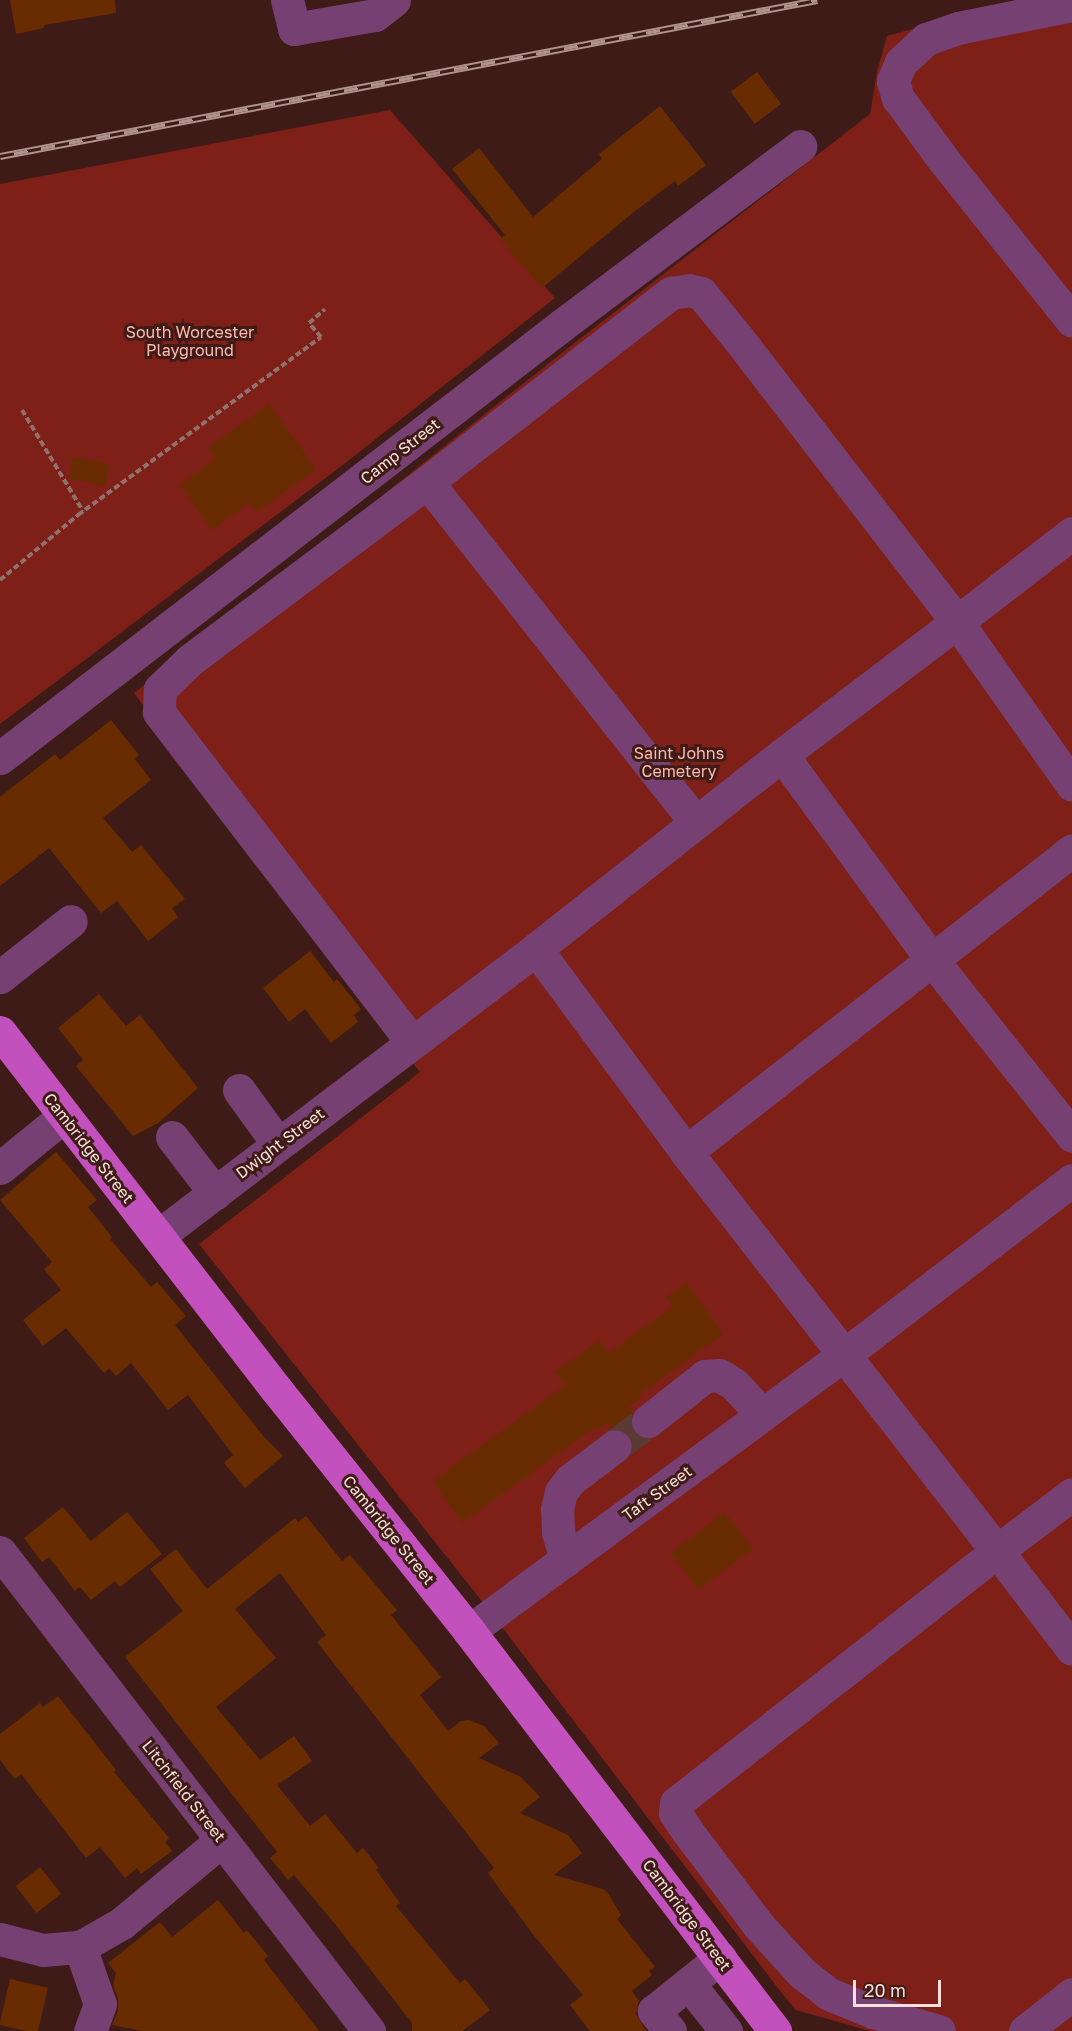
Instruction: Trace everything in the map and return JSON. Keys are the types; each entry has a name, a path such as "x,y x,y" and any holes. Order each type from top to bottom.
{"main road":[{"name":"Cambridge Street","path":"0,1032 469,1631 775,2031"}],"street":[{"path":"287,0 294,29 375,15 394,0"},
{"path":"1066,15 958,28 926,39 901,62 893,81 898,98 929,141 1072,321"},
{"name":"Camp Street","path":"0,758 562,325 800,146"},
{"path":"407,1046 159,712 160,689 190,660 427,482 671,293 689,290 701,293 737,337 957,622 1072,784"},
{"path":"427,482 696,823"},
{"name":"Dwight Street","path":"158,1236 536,949 782,755 1072,533"},
{"path":"782,755 933,961 1072,1136"},
{"path":"686,1152 1072,850"},
{"path":"0,977 71,921"},
{"path":"536,949 686,1152 1072,1649"},
{"path":"239,1090 279,1144"},
{"path":"0,1168 64,1116"},
{"path":"172,1137 215,1193"},
{"name":"Taft Street","path":"469,1631 844,1355 1072,1180"},
{"path":"648,1421 705,1376 719,1375 734,1384 763,1415"},
{"path":"566,1560 558,1532 557,1509 561,1492 570,1480 615,1446"},
{"path":"939,2031 873,2012 829,1994 802,1974 759,1926 688,1832 675,1814 676,1803 1072,1494"},
{"name":"Litchfield Street","path":"0,1552 369,2031"},
{"path":"0,1939 43,1950 80,1947 122,1923 222,1840"},
{"path":"80,1947 100,2004 90,2031"},
{"path":"670,2031 654,2011 720,1958"},
{"path":"689,1984 726,2031"},
{"path":"1025,2031 1072,1994"}],"path":[{"path":"0,580 83,511 321,338 309,323 325,309"},
{"path":"22,410 83,511"}],"green space":[{"name":"Saint Johns Cemetery","path":"1019,0 1072,0 1072,2031 870,2031 796,2010 784,1996 492,1614 199,1244 420,1072 134,693 568,348 870,114 877,72 887,36"},
{"name":"South Worcester Playground","path":"390,110 555,298 344,464 0,724 0,184"}],"building":[{"path":"10,0 115,0 116,13 44,25 44,28 16,34"},
{"path":"757,72 781,104 755,124 731,92"},
{"path":"660,106 706,165 678,186 675,181 635,211 542,288 500,239 505,235 452,169 479,148 533,217 602,159 599,154"},
{"path":"269,404 316,469 257,512 250,502 212,530 180,485 215,459 208,448"},
{"path":"73,457 109,464 105,486 69,479"},
{"path":"111,720 139,755 135,759 151,780 103,818 132,852 141,845 185,899 172,908 178,917 148,941 117,901 101,913 49,848 0,886 0,797 55,754 60,760"},
{"path":"310,951 334,982 337,979 361,1009 354,1015 358,1022 331,1043 305,1009 289,1022 263,988"},
{"path":"99,994 126,1026 140,1015 198,1088 158,1123 133,1136 76,1066 83,1060 58,1028"},
{"path":"56,1152 97,1200 88,1207 112,1237 110,1239 151,1287 157,1282 186,1316 175,1325 264,1437 283,1456 245,1488 224,1463 233,1455 188,1395 168,1410 131,1363 116,1376 109,1368 104,1373 66,1328 43,1346 23,1320 61,1290 44,1269 52,1262 0,1200"},
{"path":"687,1283 723,1334 639,1395 641,1398 629,1406 633,1411 629,1423 633,1432 646,1439 633,1449 630,1435 623,1429 611,1428 607,1422 597,1430 595,1427 462,1523 433,1481 565,1385 555,1372 599,1340 609,1353 673,1307 666,1297"},
{"path":"63,1507 91,1541 127,1512 162,1554 120,1587 115,1581 91,1600 80,1587 75,1591 49,1557 42,1562 24,1538"},
{"path":"725,1512 753,1549 698,1590 671,1553"},
{"path":"306,1516 342,1561 350,1555 397,1610 391,1615 441,1677 420,1695 448,1731 461,1721 469,1720 484,1726 499,1743 479,1758 521,1777 540,1797 520,1813 568,1835 582,1853 554,1875 603,1889 608,1893 621,1915 617,1919 655,1967 649,1971 652,1975 632,1991 639,2001 636,2014 646,2031 590,2031 570,2005 583,1995 532,1933 488,1873 494,1868 317,1642 326,1635 280,1573 235,1609 276,1658 216,1707 260,1760 294,1736 312,1761 277,1785 310,1826 325,1814 357,1853 363,1848 379,1868 376,1870 400,1903 396,1906 460,1983 465,1979 490,2010 462,2031 412,2031 412,2023 335,1924 294,1875 288,1880 270,1858 277,1852 125,1657 183,1611 150,1569 176,1549 207,1589 295,1518 298,1522"},
{"path":"58,1696 116,1770 114,1772 169,1838 165,1842 172,1851 141,1874 137,1868 125,1878 100,1847 86,1858 21,1774 15,1779 0,1760 0,1734 40,1703 43,1707"},
{"path":"40,1867 61,1894 37,1913 16,1886"},
{"path":"218,1900 244,1933 247,1930 268,1956 264,1960 319,2031 142,2031 112,2025 118,2011 118,1999 113,1985 116,1973 108,1963 160,1922 172,1937"},
{"path":"10,1979 48,1988 38,2031 26,2031 0,2025"}],"tunnel":[{"path":"615,1446 648,1421"}],"railway":[{"path":"0,156 817,0"}]}
